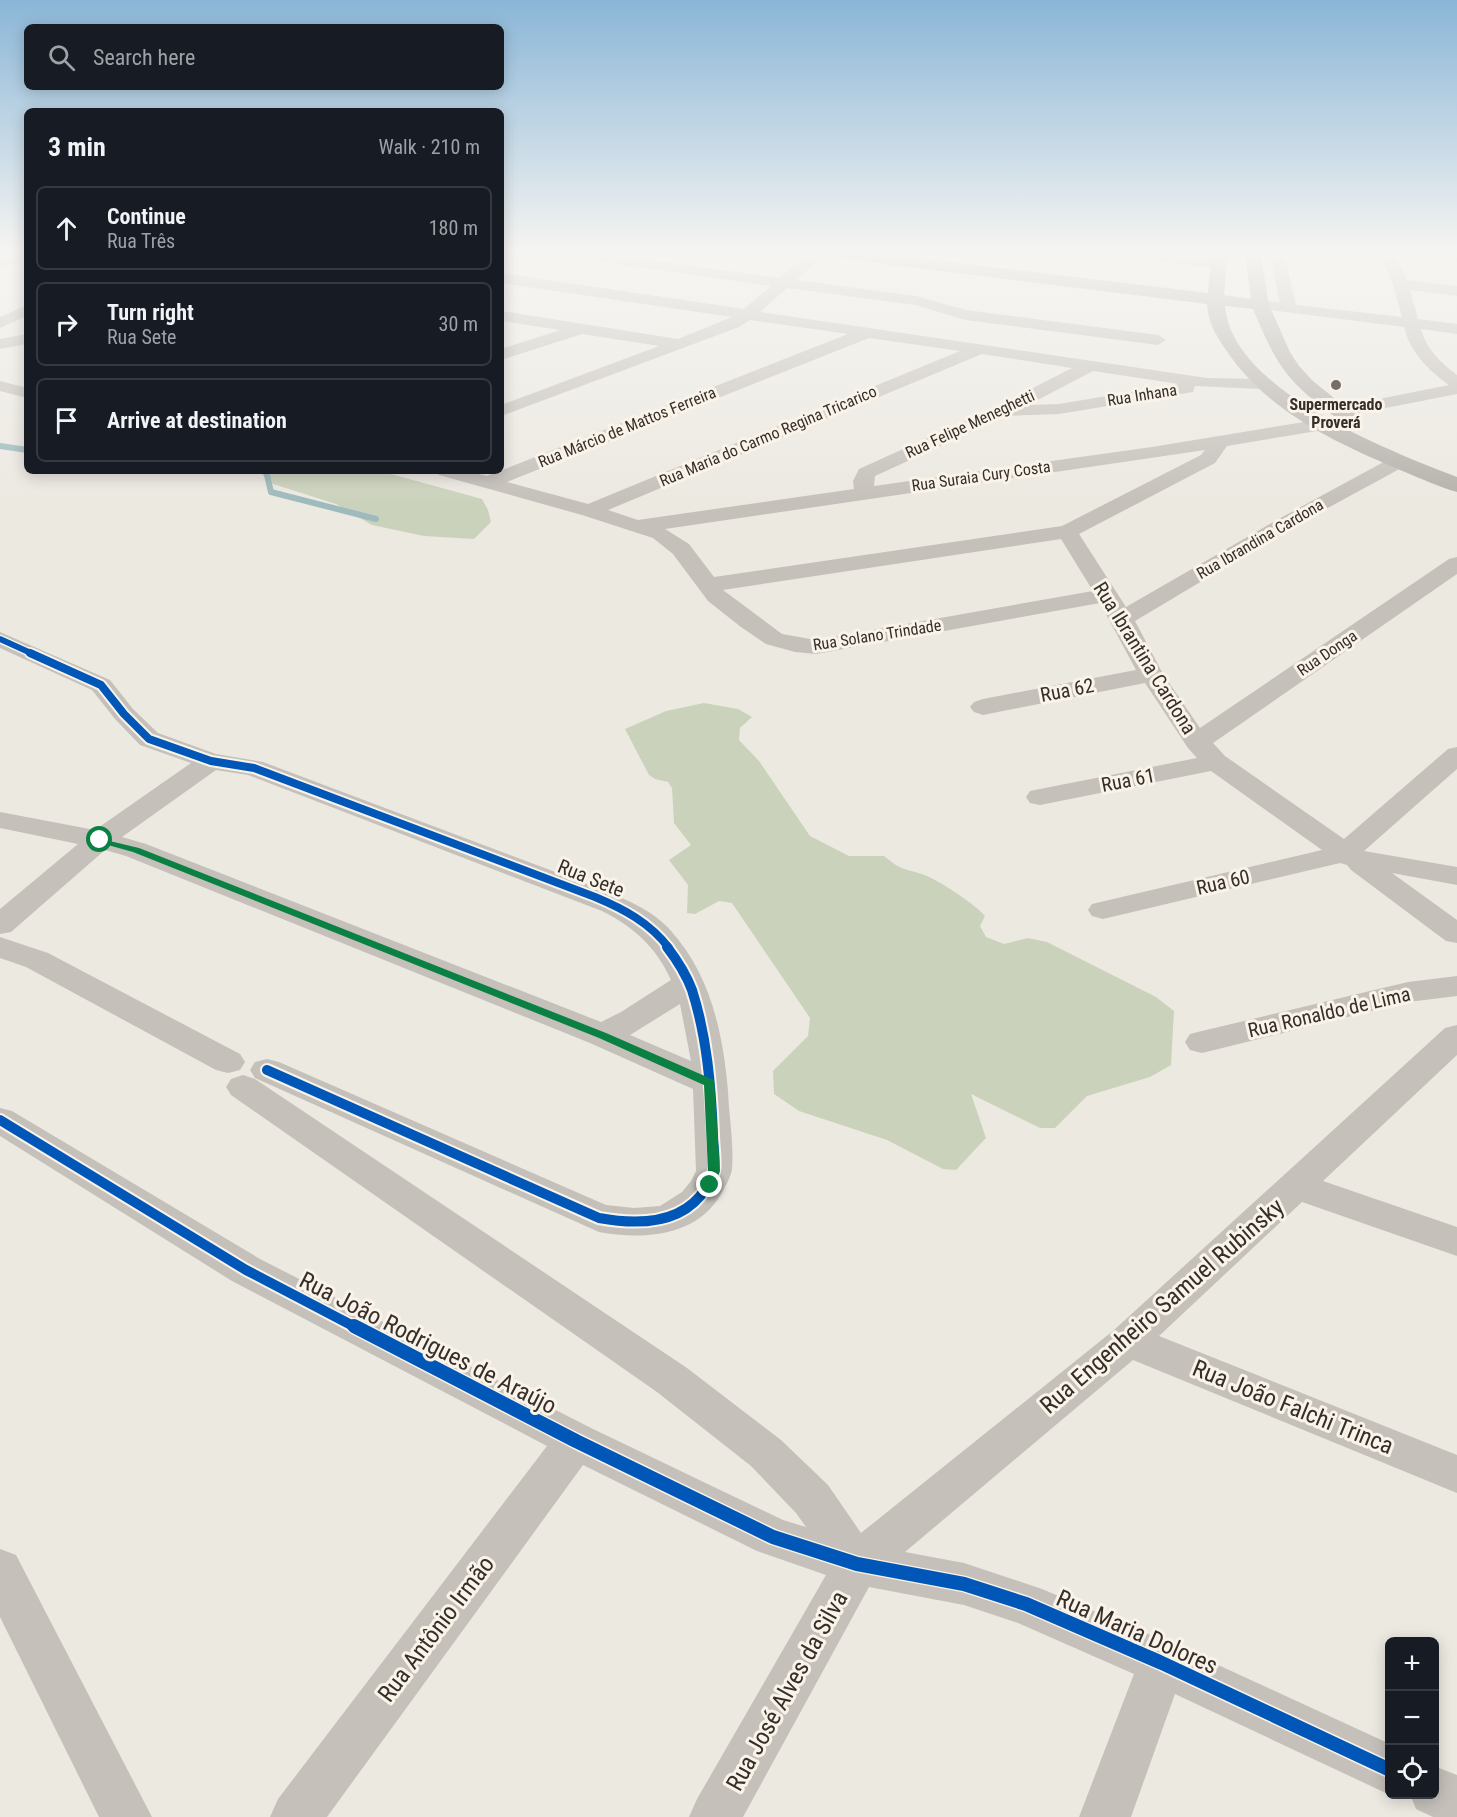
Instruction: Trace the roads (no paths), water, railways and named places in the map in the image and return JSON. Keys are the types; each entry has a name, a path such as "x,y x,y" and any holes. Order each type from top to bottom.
{"main road":[{"path":"1224,334 1234,352 1261,384 1322,425 1398,462 1457,484"},
{"path":"1273,334 1291,369 1318,396 1340,412 1391,440 1457,470"},
{"path":"1261,384 1294,391 1323,407 1340,412"}],"street":[{"path":"504,354 565,334"},
{"path":"612,334 682,344"},
{"path":"504,410 708,334"},
{"name":"Rua Márcio de Mattos Ferreira","path":"487,483 864,334"},
{"path":"882,334 1207,383 1261,384"},
{"path":"1110,334 1158,340"},
{"path":"1414,334 1435,366 1457,383"},
{"path":"0,344 24,340"},
{"name":"Rua Maria do Carmo Regina Tricarico","path":"589,511 981,348"},
{"name":"Rua Felipe Meneghetti","path":"865,492 863,481 866,473 1025,400 1091,365"},
{"path":"0,385 24,379"},
{"name":"Rua Inhana","path":"1002,411 1039,411 1164,393 1207,383"},
{"path":"0,385 24,392"},
{"path":"1340,412 1457,388"},
{"name":"Rua Inhana","path":"1025,400 1077,405"},
{"name":"Rua Suraia Cury Costa","path":"640,526 1220,443 1322,425"},
{"path":"708,585 1067,532 1208,459 1220,443"},
{"name":"Rua Ibrandina Cardona","path":"1122,619 1282,525 1398,462"},
{"name":"Rua Solano Trindade","path":"456,474 640,526 674,542 716,596 774,639 805,647 1107,595"},
{"name":"Rua Ibrantina Cardona","path":"1067,532 1122,619 1151,674 1197,742 1216,762 1457,934"},
{"name":"Rua Donga","path":"1197,742 1457,564"},
{"name":"Rua Sete","path":"0,639 101,685 124,714 149,739 211,761 254,768 614,905 647,924 674,954 699,1012 710,1083 714,1171 710,1185 700,1198 672,1217 636,1224 599,1218 246,1073"},
{"name":"Rua 62","path":"983,707 1151,674"},
{"path":"1348,855 1457,755"},
{"path":"0,925 100,840 211,761"},
{"name":"Rua 61","path":"1040,797 1216,762"},
{"path":"0,820 100,840 136,850 602,1035 710,1083"},
{"name":"Rua Ibrantina Cardona","path":"1348,855 1389,866 1457,876"},
{"name":"Rua 60","path":"1103,910 1348,855"},
{"path":"0,947 37,960 246,1073 672,1380 766,1454 812,1499 857,1564"},
{"path":"602,1035 633,1020 688,983"},
{"name":"Rua Ronaldo de Lima","path":"1202,1041 1408,992 1457,986"},
{"name":"Rua Engenheiro Samuel Rubinsky","path":"857,1564 1128,1341 1297,1186 1450,1052"},
{"name":"Rua João Rodrigues de Araújo","path":"0,1120 246,1270 576,1441 773,1537 857,1564"},
{"path":"1297,1186 1457,1242"},
{"name":"Rua João Falchi Trinca","path":"1128,1341 1457,1474"},
{"name":"Rua Antônio Irmão","path":"296,1817 576,1441"},
{"name":"Rua Maria Dolores","path":"857,1564 964,1584 1026,1604 1162,1663 1385,1768"},
{"name":"Rua José Alves da Silva","path":"716,1817 857,1564"},
{"path":"0,1570 126,1817"},
{"path":"1105,1817 1162,1663"},
{"path":"1439,1793 1457,1802"}],"waterway":[{"path":"0,446 24,450"},
{"path":"267,474 271,492 376,519"}],"place":[{"name":"Supermercado Proverá","path":"1336,385"}]}
